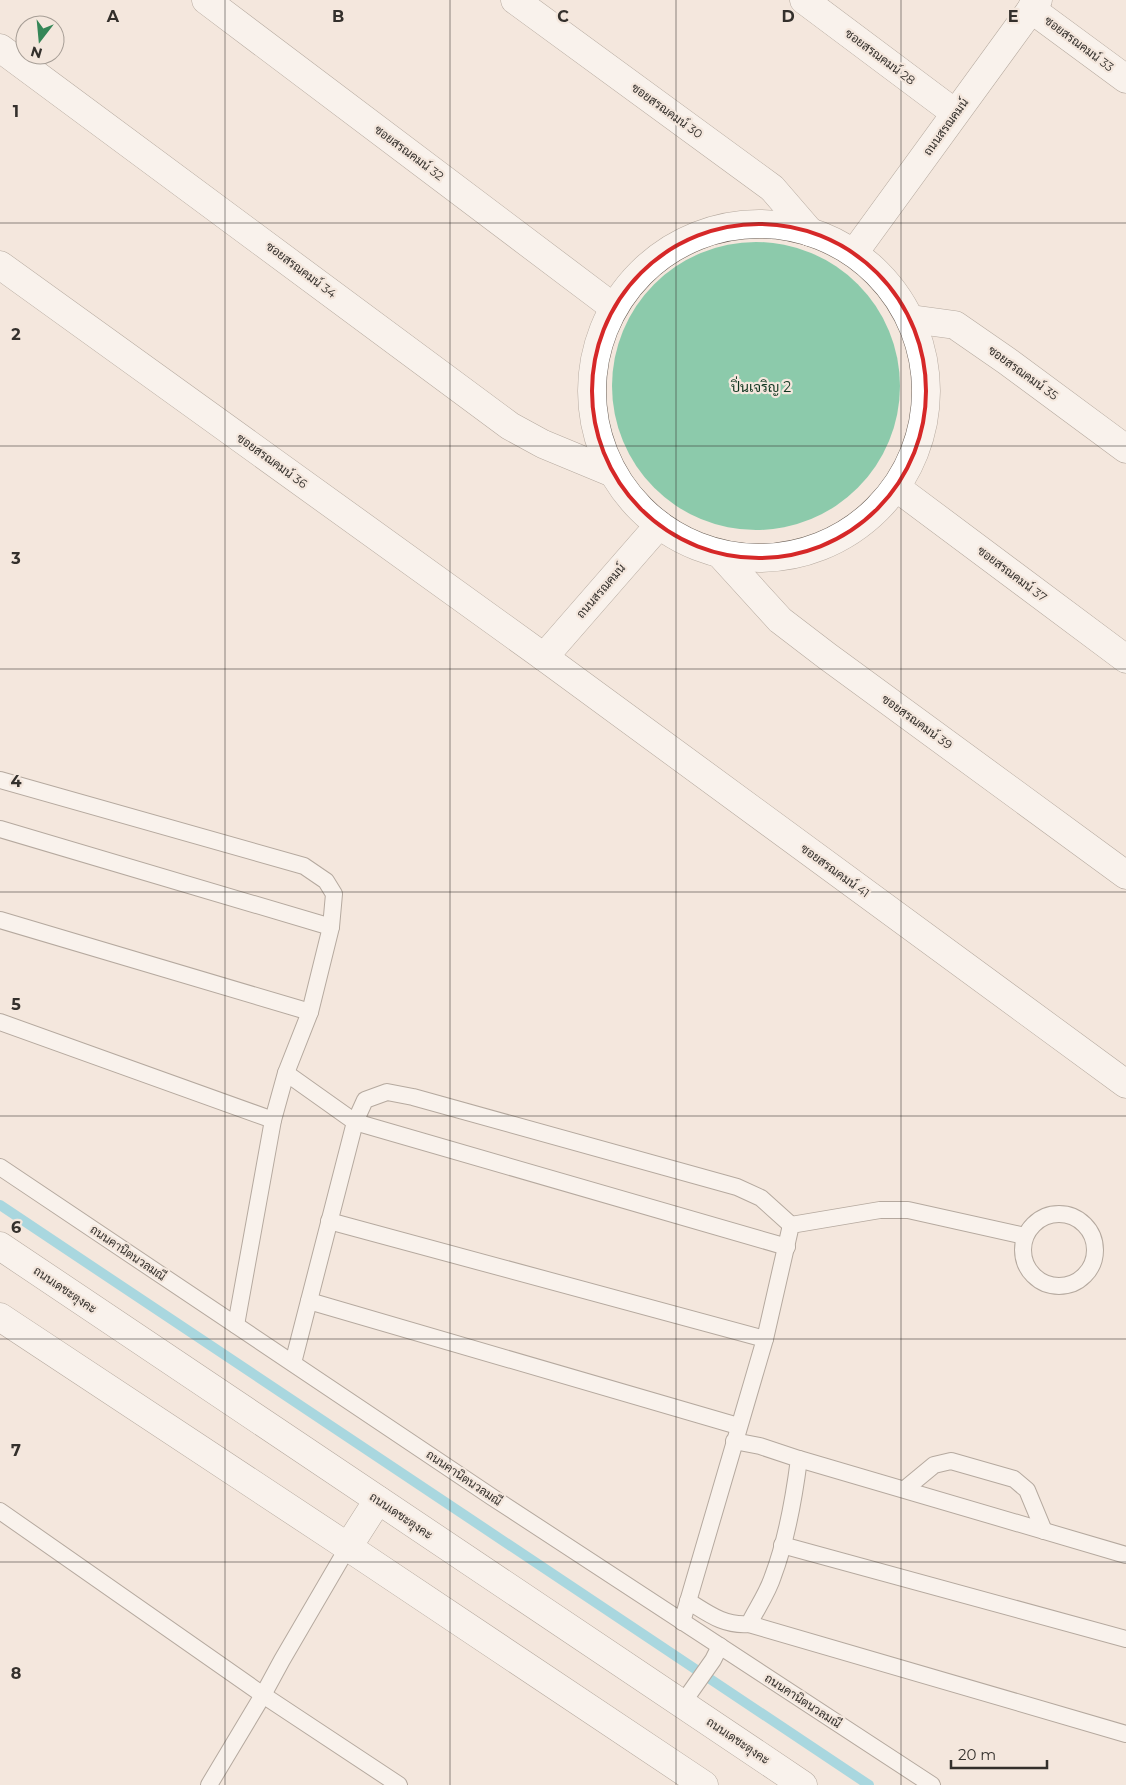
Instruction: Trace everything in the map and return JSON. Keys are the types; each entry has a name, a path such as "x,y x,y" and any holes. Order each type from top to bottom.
{"street":[{"name":"ซอยสรณคมน์ 32","path":"206,0 613,307"},
{"name":"ซอยสรณคมน์ 30","path":"514,0 772,188 810,232"},
{"name":"ซอยสรณคมน์ 28","path":"804,0 955,113"},
{"name":"ถนนสรณคมน์","path":"854,253 1034,4"},
{"name":"ซอยสรณคมน์ 33","path":"1034,4 1126,79"},
{"name":"ซอยสรณคมน์ 34","path":"0,48 510,426 543,444 613,473"},
{"path":"754,224 810,232 854,253 887,282 911,319 925,361 927,406 918,448 897,488 863,524 819,548 770,558 720,554 688,542 659,525 633,502 613,473 596,433 591,390 596,347 613,307 649,264 698,235 754,224"},
{"name":"ซอยสรณคมน์ 36","path":"0,265 544,657"},
{"name":"ซอยสรณคมน์ 35","path":"911,319 955,325 1126,449"},
{"name":"ซอยสรณคมน์ 37","path":"897,488 1126,659"},
{"name":"ถนนสรณคมน์","path":"544,657 659,525"},
{"name":"ซอยสรณคมน์ 39","path":"720,554 780,620 1126,875"},
{"name":"ซอยสรณคมน์ 41","path":"544,657 1126,1084"},
{"name":"ถนนเดชะตุงคะ","path":"0,1246 378,1500 686,1698 803,1785"},
{"path":"0,1317 344,1554 704,1785"},
{"path":"344,1554 378,1500"}],"lane":[{"path":"0,780 304,866 326,881 334,894 331,927 310,1012 286,1073 273,1120 236,1325"},
{"path":"0,829 331,927"},
{"path":"0,920 310,1012"},
{"path":"0,1022 273,1120"},
{"path":"286,1073 355,1122 787,1247"},
{"path":"293,1363 355,1122 365,1100 387,1092 413,1097 737,1187 761,1198 791,1225"},
{"name":"ถนนคานิตนวลมณี","path":"0,1167 682,1622 716,1653 932,1785"},
{"path":"791,1225 880,1210 908,1210 1025,1236"},
{"path":"1054,1214 1073,1216 1088,1228 1095,1245 1092,1264 1081,1279 1064,1286 1045,1283 1030,1272 1022,1254 1025,1236 1037,1221 1054,1214"},
{"path":"329,1221 765,1339"},
{"path":"682,1622 765,1339 791,1225"},
{"path":"309,1302 736,1434 760,1446 799,1459 1126,1555"},
{"path":"749,1624 773,1577 795,1487 799,1459"},
{"path":"905,1490 934,1465 951,1461 1014,1479 1027,1490 1044,1531"},
{"path":"0,1511 263,1695 400,1785"},
{"path":"782,1545 1126,1639"},
{"path":"209,1785 344,1554"},
{"path":"688,1601 719,1619 736,1625 749,1624 1126,1734"},
{"path":"686,1698 716,1653"}],"highlighted area":[{"path":"753,224 810,232 854,253 887,282 911,319 925,361 927,406 918,448 897,488 863,523 819,548 770,558 720,554 688,543 659,525 633,502 613,473 596,433 591,390 597,347 613,307 649,264 698,235"}],"green space":[{"path":"756,242 784,245 811,253 836,266 858,284 876,306 889,331 897,358 900,386 897,414 889,441 876,466 858,488 836,506 811,519 784,527 756,530 728,527 701,519 676,506 654,488 636,466 623,441 615,414 612,386 615,358 623,331 636,306 654,284 676,266 701,253 728,245"}],"waterway":[{"path":"0,1205 869,1785"}],"district":[{"name":"ปิ่นเจริญ 2","path":"761,387"}]}
